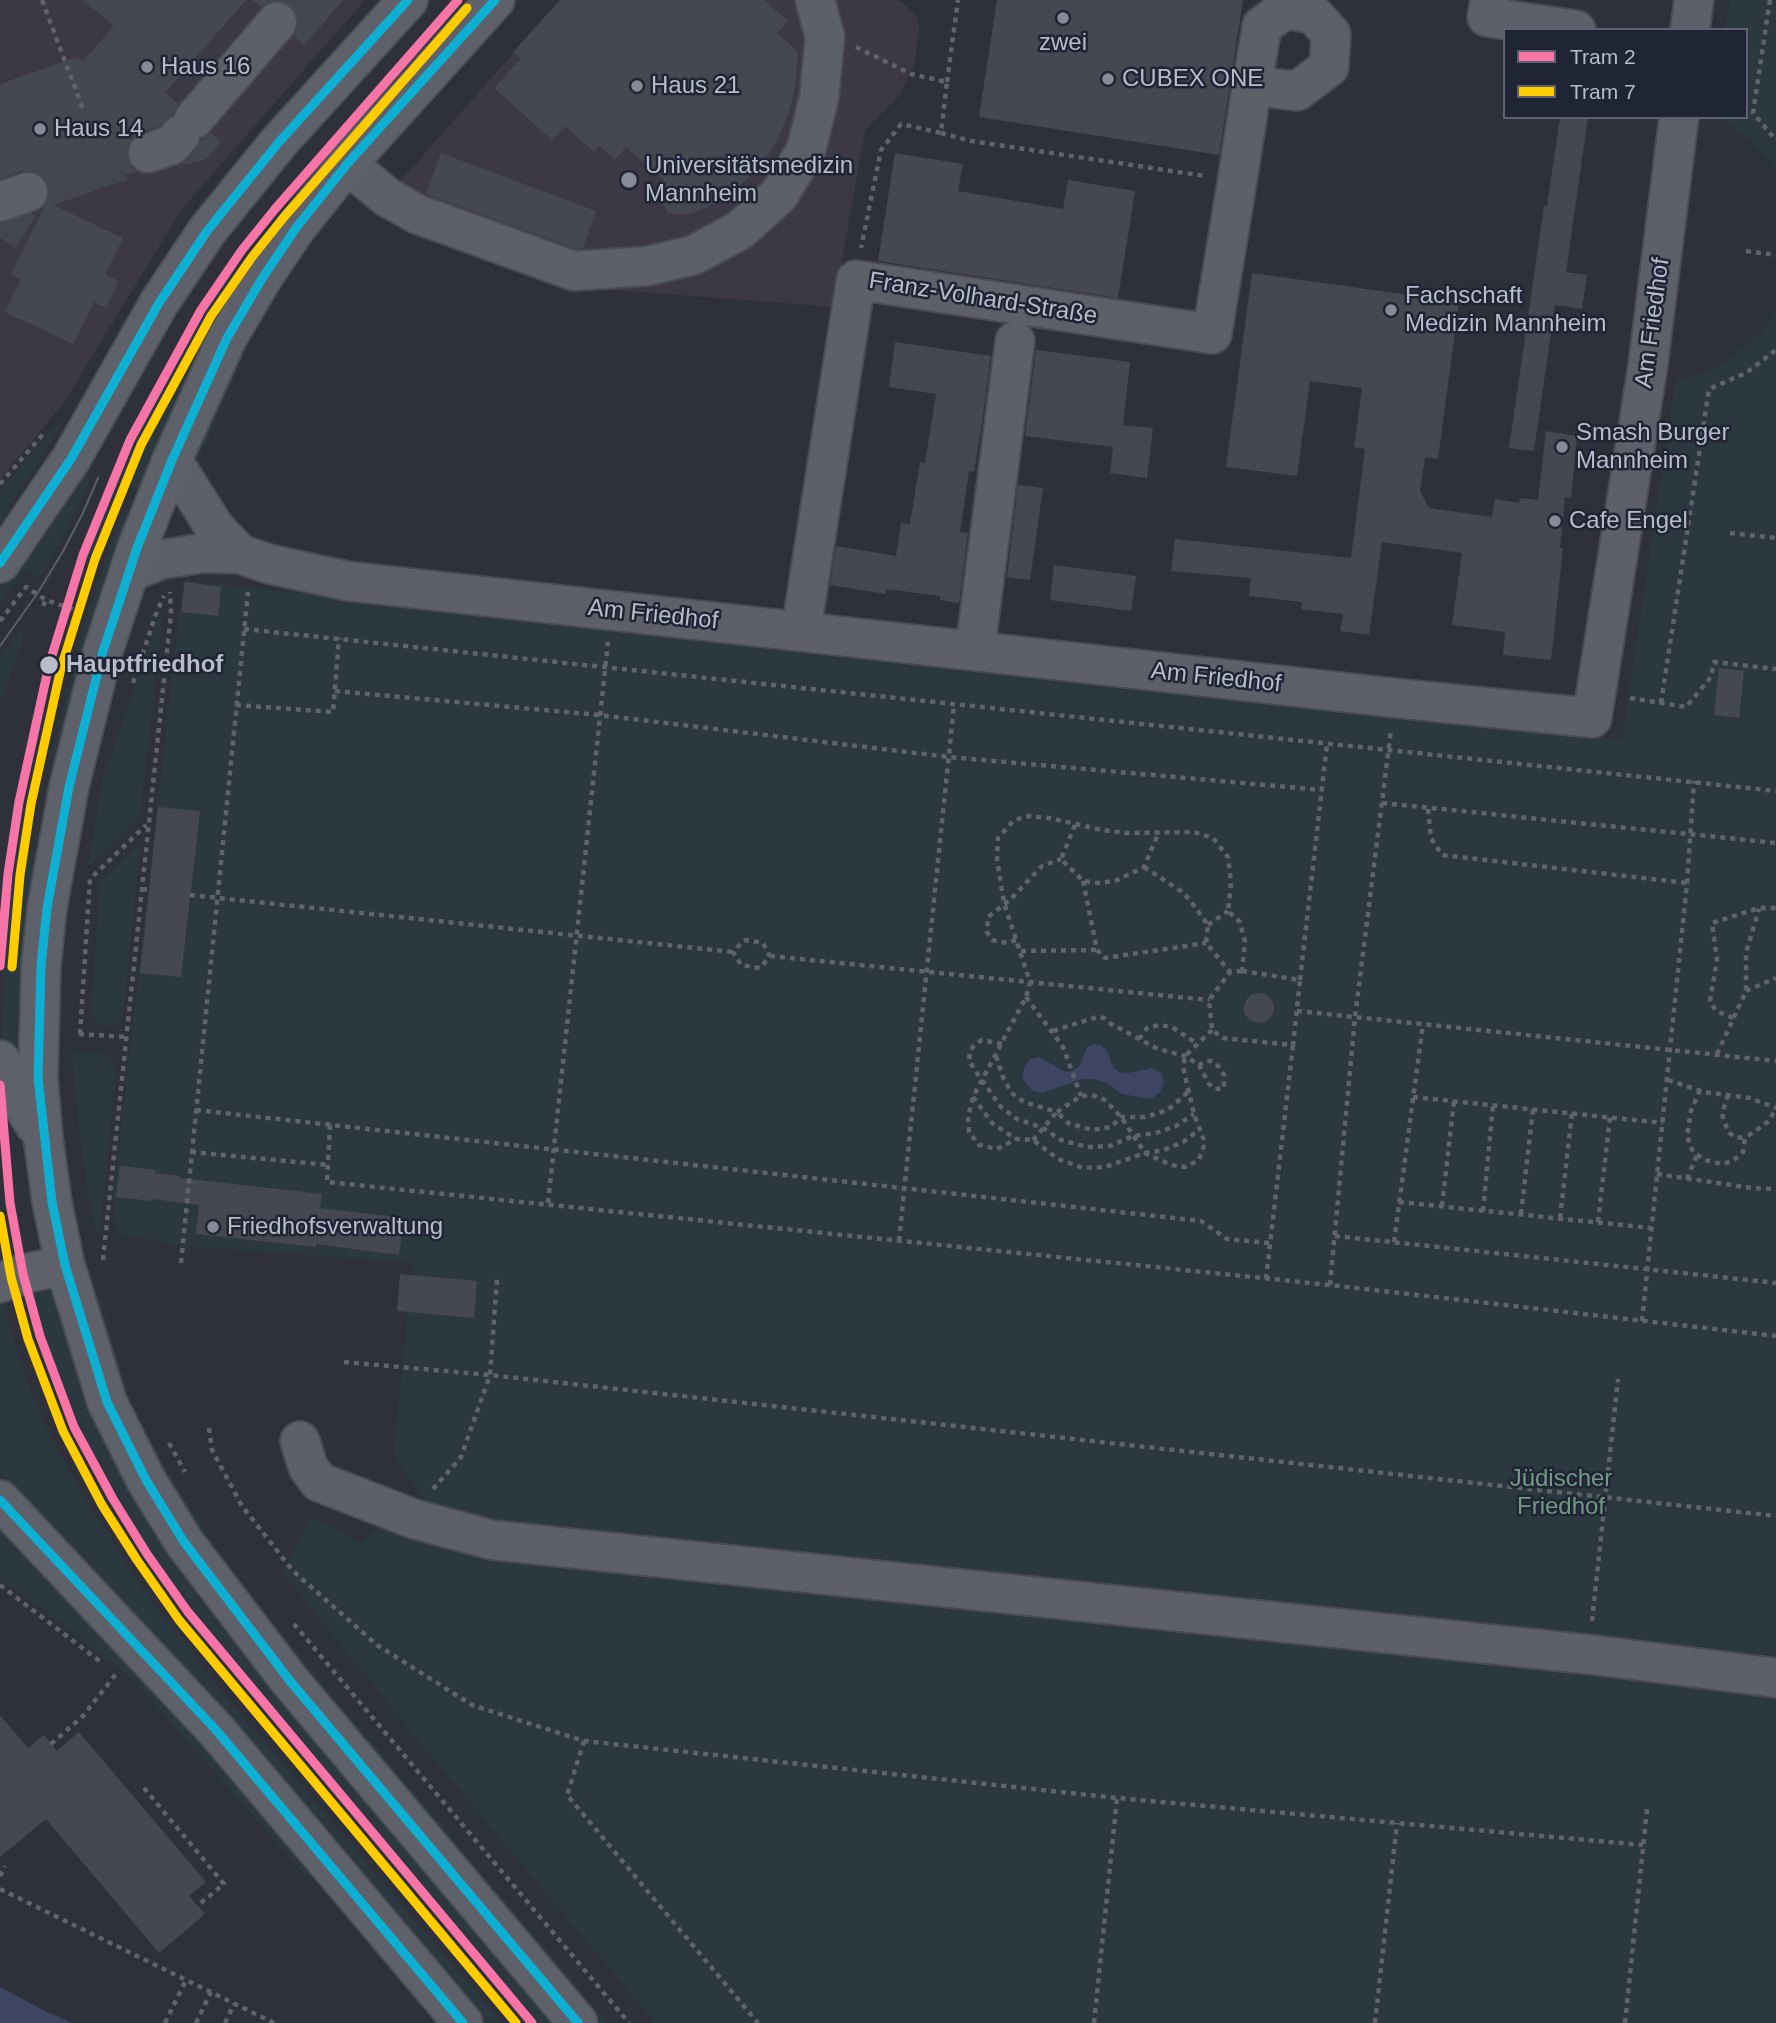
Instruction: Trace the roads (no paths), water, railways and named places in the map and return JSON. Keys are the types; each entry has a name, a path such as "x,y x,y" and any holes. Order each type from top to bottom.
{"main road":[{"path":"0,563 71,459 159,303 207,231 279,142 408,0"},
{"path":"495,0 347,164 296,228 263,276 227,338 172,460 103,651 75,762 47,908 38,1020 38,1078 52,1202 65,1265 107,1402 146,1480 223,1595 290,1681 578,2023"},
{"path":"0,1059 15,1092 43,1137"},
{"path":"0,1283 23,1274 65,1265"},
{"path":"0,1500 216,1730 463,2023"}],"street":[{"path":"347,164 387,197 417,214 574,271 648,265 694,255 740,230 779,195 806,150 819,98 825,37 815,0"},
{"path":"1490,0 1487,17 1562,28"},
{"path":"1690,28 1694,0"},
{"name":"Franz-Volhard-Straße","path":"801,631 856,280 1212,334 1237,182 1252,86 1262,26 1277,4 1313,14 1331,34 1329,67 1297,91 1252,86"},
{"path":"174,135 278,22"},
{"name":"Am Friedhof","path":"130,572 162,559 174,570 203,553 240,554 269,564 347,582 1592,718 1648,365 1679,119"},
{"path":"975,650 1016,341"},
{"name":"Am Friedhof","path":"172,460 215,527 240,554"},
{"path":"300,1441 307,1467 319,1482 414,1519 492,1540 1594,1655 1776,1678"}],"water":[{"path":"1094,1044 1107,1050 1113,1067 1119,1072 1152,1068 1161,1073 1164,1082 1160,1092 1151,1099 1122,1094 1107,1083 1094,1079 1081,1079 1043,1093 1033,1091 1026,1084 1022,1076 1030,1059 1039,1057 1065,1072 1073,1071 1079,1067 1087,1047"},
{"path":"0,1987 47,2012 73,2023 0,2023"}],"tunnel":[{"path":"277,22 296,0"},
{"path":"0,238 28,192 148,153"}],"tram line":[{"name":"2","path":"0,966 8,874 19,802 49,665 83,555 130,440 201,310 242,250 458,0"},
{"name":"7","path":"12,967 20,875 31,804 61,668 95,559 141,445 211,316 252,257 467,8"},
{"path":"0,646 62,553 98,478"},
{"path":"0,918 8,874"},
{"name":"2","path":"0,1085 10,1203 23,1274 40,1336 74,1427 113,1499 188,1612 532,2023"},
{"name":"7","path":"0,1216 11,1277 28,1339 63,1431 102,1505 137,1560 179,1620 516,2023"}],"place":[{"name":"zwei","path":"1063,18"},
{"name":"Haus 16","path":"147,67"},
{"name":"CUBEX ONE","path":"1108,79"},
{"name":"Haus 21","path":"637,86"},
{"name":"Haus 14","path":"40,129"},
{"name":"Universitätsmedizin Mannheim","path":"629,180"},
{"name":"Fachschaft Medizin Mannheim","path":"1391,310"},
{"name":"Smash Burger Mannheim","path":"1562,447"},
{"name":"Cafe Engel","path":"1555,521"},
{"name":"Hauptfriedhof","path":"49,665"},
{"name":"Friedhofsverwaltung","path":"213,1227"}],"park label":[{"name":"Jüdischer Friedhof","path":"1561,1493"}]}
